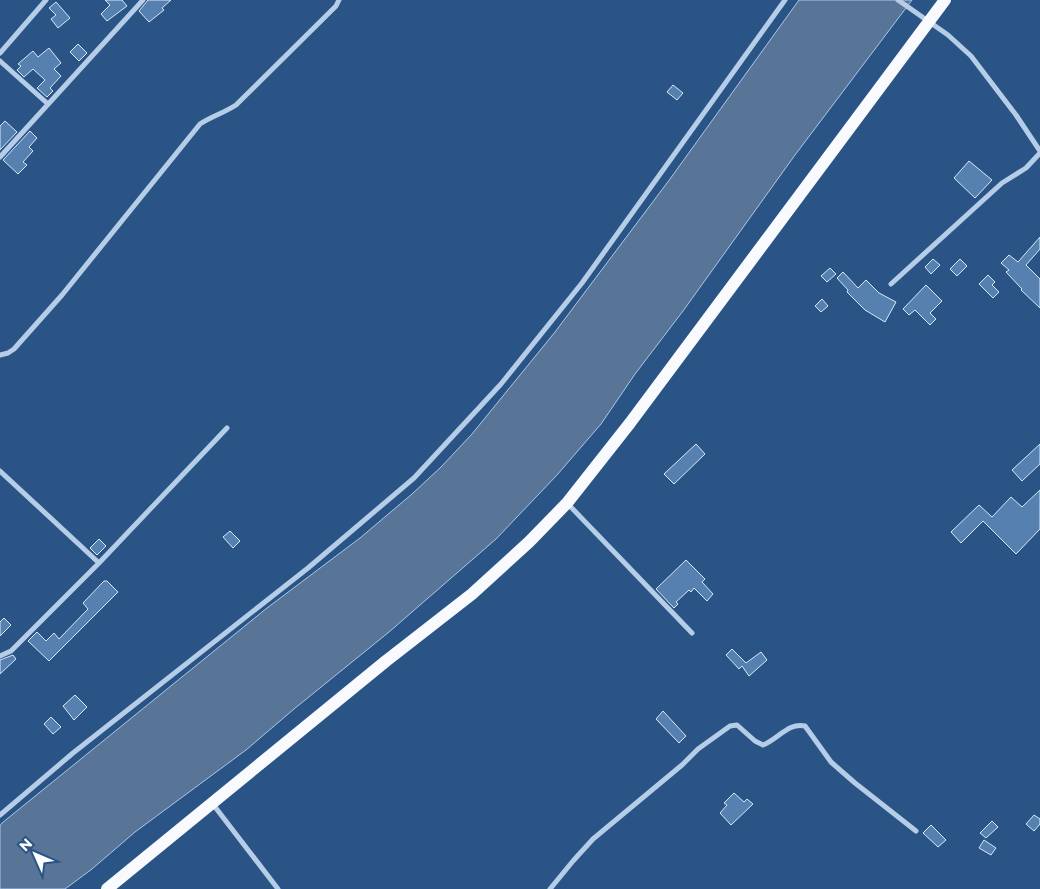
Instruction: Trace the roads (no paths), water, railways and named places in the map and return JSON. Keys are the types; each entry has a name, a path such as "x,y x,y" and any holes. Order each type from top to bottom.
{"main road":[{"path":"108,889 386,660 472,594 567,503 630,423 944,0"}],"street":[{"path":"1,50 46,0"},
{"path":"0,156 143,0"},
{"path":"0,355 8,354 14,349 62,295 200,124 236,105 336,6 339,0"},
{"path":"0,815 81,747 308,568 414,478 501,384 582,283 785,0"},
{"path":"891,284 1002,183 1026,168 1040,152 1016,115 971,56 948,35 898,0"},
{"path":"0,61 48,104"},
{"path":"0,656 11,652 99,563 227,428"},
{"path":"0,471 99,563"},
{"path":"567,503 692,633"},
{"path":"550,889 593,839 698,750 730,726 737,725 755,741 764,745 771,742 791,726 798,724 805,726 836,766 916,831"},
{"path":"212,803 278,889"}],"water":[{"path":"799,0 912,0 795,155 683,311 635,374 601,424 557,475 496,539 389,632 246,750 135,832 92,869 65,889 0,889 0,826 2,823 267,608 360,538 412,494 472,434 555,332 670,179"}]}
